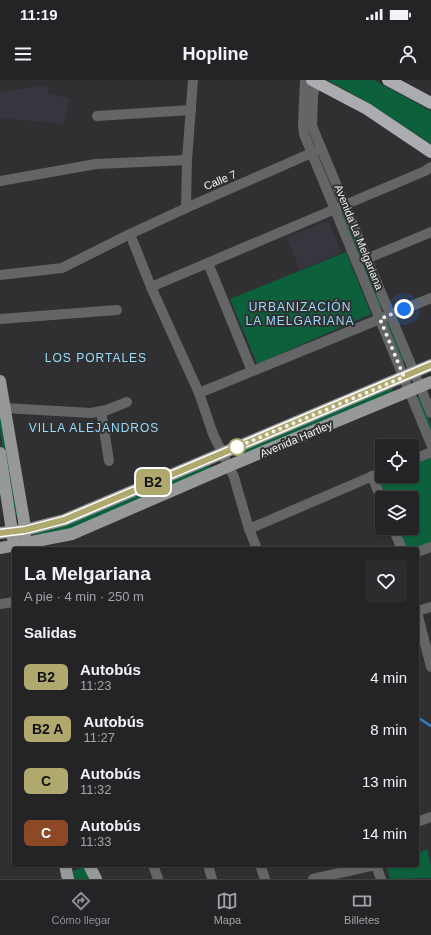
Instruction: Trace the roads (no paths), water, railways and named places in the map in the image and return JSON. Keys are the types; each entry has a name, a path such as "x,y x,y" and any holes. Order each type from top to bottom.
{"highway":[{"path":"312,80 367,109 431,152"},
{"path":"388,80 431,103"}],"main road":[{"name":"Avenida Hartley","path":"6,532 25,530 64,520 431,365"},
{"path":"0,380 25,530 20,547"},
{"name":"Avenida Hartley","path":"20,547 72,534 229,466 420,387"},
{"path":"0,453 6,532 20,547"},
{"name":"Avenida Hartley","path":"0,548 12,547"},
{"path":"65,867 68,879"},
{"path":"91,867 96,879"}],"street":[{"path":"186,208 187,160 193,80"},
{"name":"Avenida La Melgariana","path":"312,80 312,126 390,315 409,375"},
{"name":"Avenida La Melgariana","path":"312,80 303,130 311,154 380,319 409,375 420,387 431,413"},
{"path":"97,116 191,110"},
{"name":"Calle 7","path":"0,275 62,268 186,208 321,149"},
{"path":"0,181 96,164 187,160"},
{"path":"151,287 334,210 431,167"},
{"path":"366,259 431,232"},
{"path":"130,234 151,287 199,393 213,434 234,477 249,529 256,547"},
{"path":"208,263 252,371"},
{"path":"199,393 431,298"},
{"path":"0,319 117,310"},
{"name":"Avenida La Melgariana","path":"420,387 431,444"},
{"path":"5,408 91,413 127,402"},
{"path":"101,411 109,461"},
{"path":"419,457 431,452"},
{"path":"249,529 375,475"},
{"path":"372,476 378,491"},
{"path":"396,535 401,547"},
{"path":"419,551 431,548"},
{"path":"0,604 12,602"},
{"path":"419,610 431,607"},
{"path":"419,619 431,667"},
{"path":"419,821 431,817"},
{"path":"155,867 158,879"},
{"path":"209,867 212,879"},
{"path":"261,867 265,879"},
{"path":"313,879 367,867"},
{"path":"377,867 381,879"}],"waterway":[{"path":"419,718 431,726"}],"district":[{"name":"URBANIZACIÓN LA MELGARIANA","path":"300,314"},
{"name":"LOS PORTALES","path":"96,358"},
{"name":"VILLA ALEJANDROS","path":"94,428"}]}
